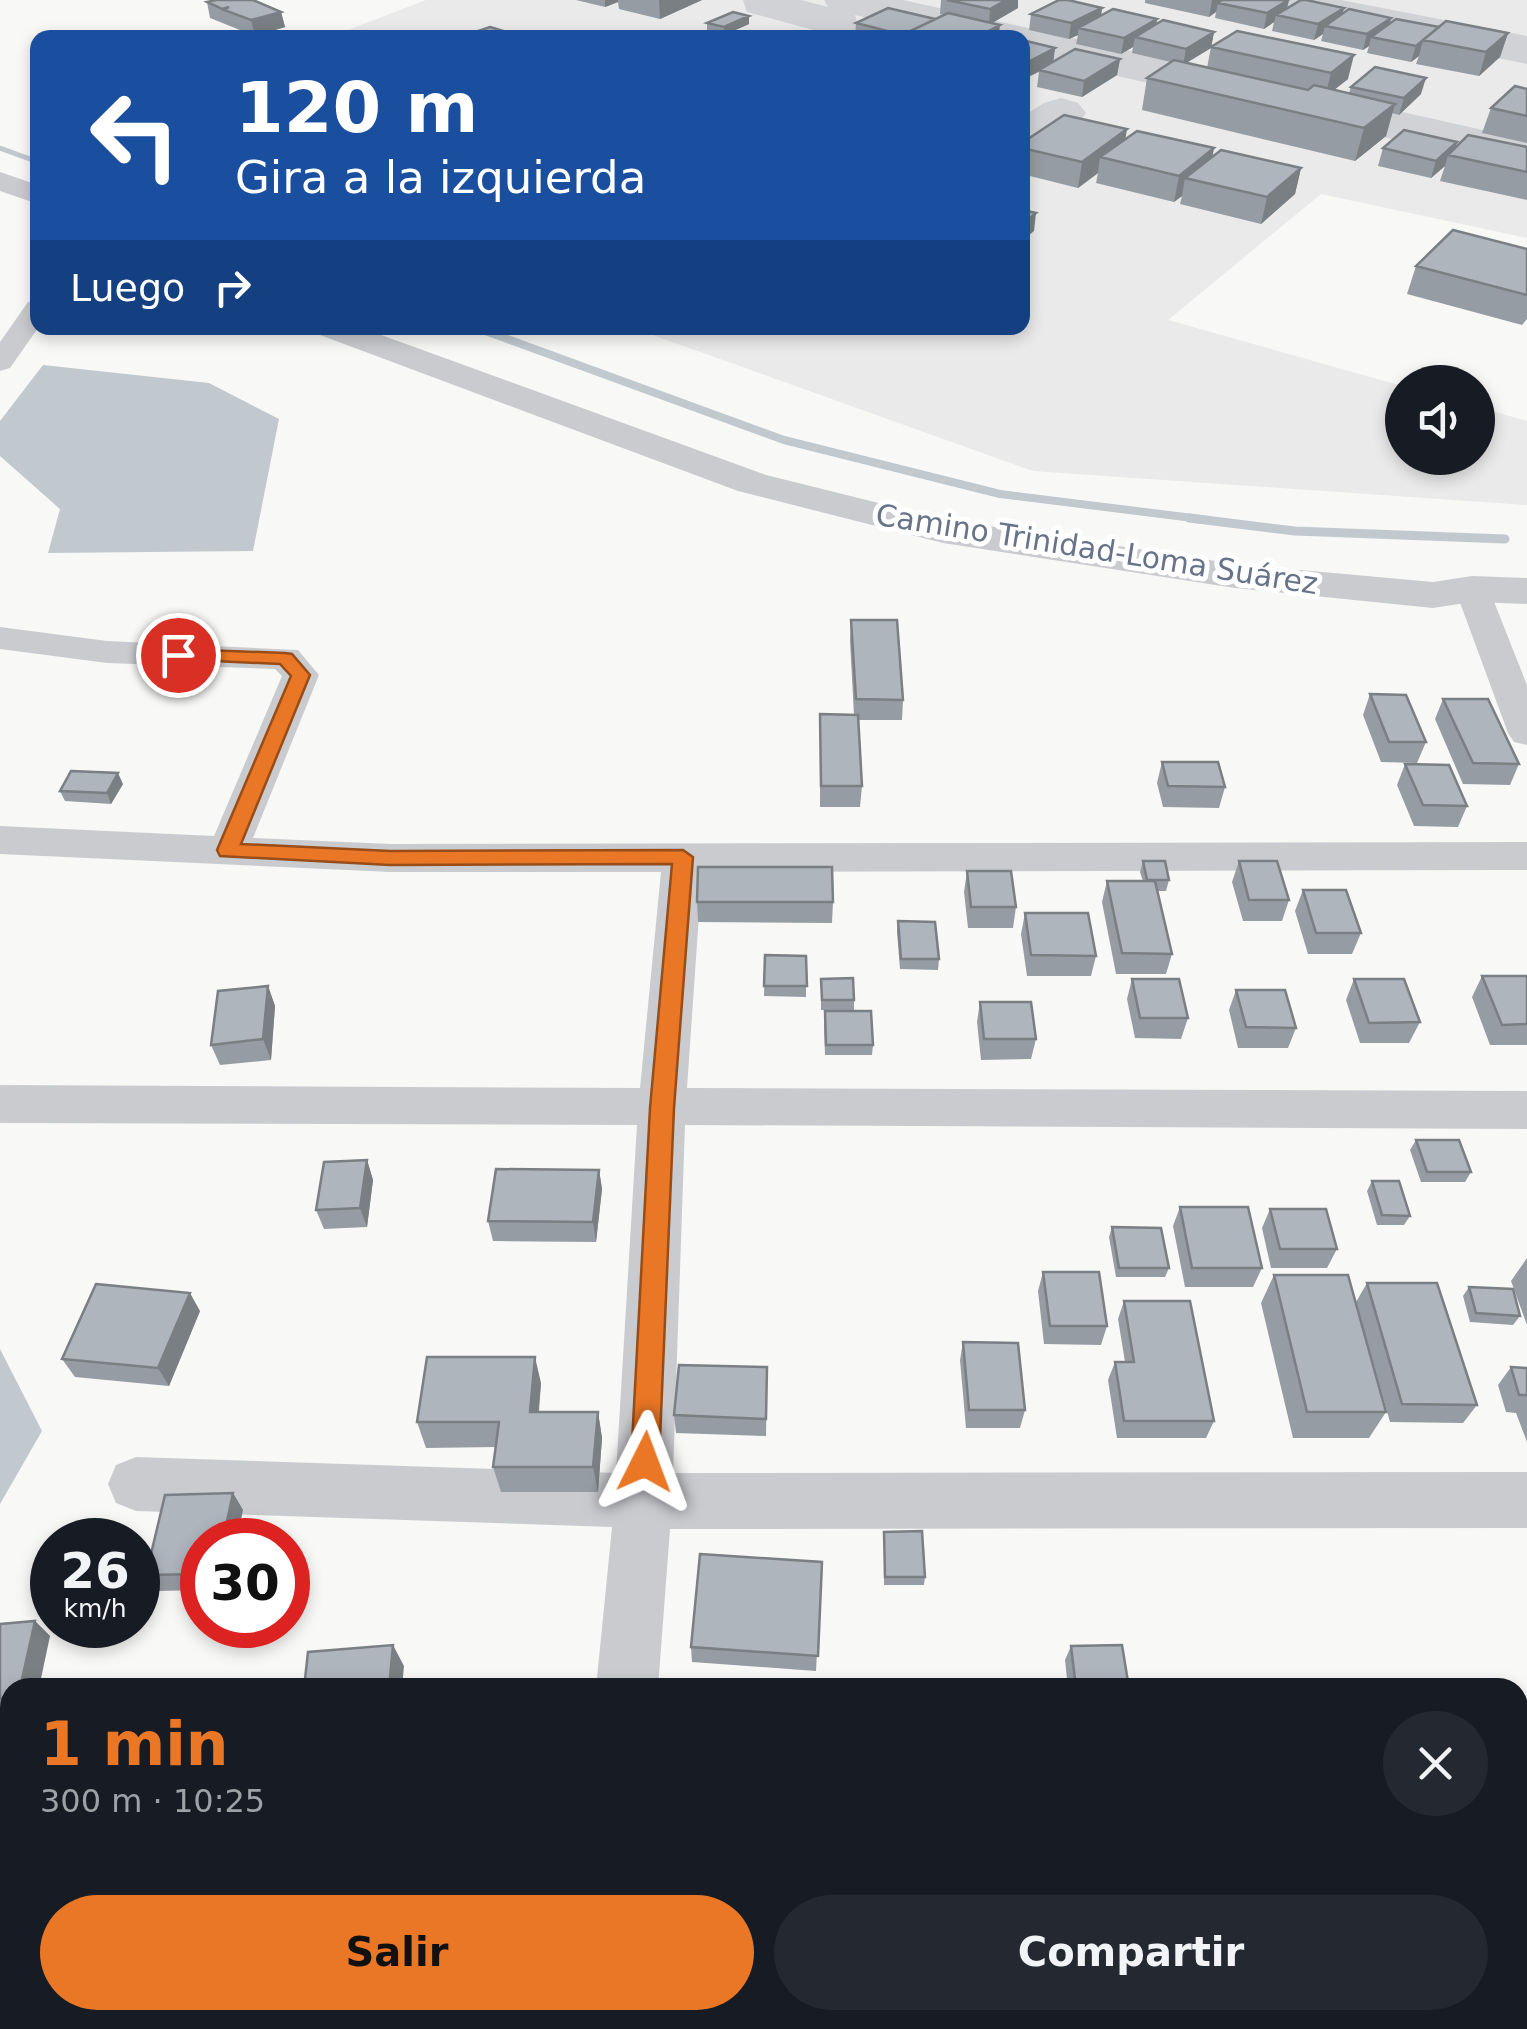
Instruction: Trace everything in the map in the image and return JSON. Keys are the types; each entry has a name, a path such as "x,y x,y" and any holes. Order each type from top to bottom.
{"street":[{"path":"0,181 30,192"},
{"path":"0,204 30,215"},
{"path":"0,362 30,319"},
{"name":"Camino Trinidad-Loma Suárez","path":"351,335 752,483 925,527 1234,576 1432,595 1472,589 1527,591"},
{"name":"Camino Trinidad-Loma Suárez","path":"406,335 702,446 828,484 984,517 1270,559 1426,576 1472,589"},
{"path":"1472,589 1527,733"},
{"path":"0,638 107,652 285,658 301,675 228,850"},
{"path":"0,840 390,858 1527,856"},
{"path":"627,1678 643,1501 662,1108 683,857"},
{"path":"0,1104 1527,1110"},
{"path":"136,1484 643,1501 1527,1500"}],"shaded area":[{"path":"426,0 1527,0 1527,238 1321,194 1168,320 1385,381 1385,475 1495,475 1495,412 1527,421 1527,505 1033,471 653,335 1030,335 1030,30 348,30"},
{"path":"43,365 209,383 279,419 253,551 48,553 60,509 0,456 0,421"},
{"path":"0,1349 42,1431 0,1504"}],"building":[{"path":"253,0 281,12 251,20 224,10 229,7 222,9 207,2"},
{"path":"947,0 1006,0 990,9"},
{"path":"1059,0 1102,8 1071,23 1031,14"},
{"path":"1288,0 1267,13 1218,3"},
{"path":"1301,0 1344,8 1318,24 1276,15"},
{"path":"888,8 935,19 913,30 883,30 856,23"},
{"path":"1113,9 1157,19 1124,38 1078,28"},
{"path":"1349,9 1391,18 1367,34 1325,26"},
{"path":"733,12 749,16 724,27 707,23"},
{"path":"948,13 1000,25 990,30 912,30"},
{"path":"1396,19 1439,27 1416,46 1371,37"},
{"path":"1163,20 1214,32 1186,49 1135,37"},
{"path":"1446,21 1508,33 1486,52 1423,40"},
{"path":"1237,31 1354,55 1331,73 1211,47"},
{"path":"1030,42 1055,48 1030,61"},
{"path":"1075,49 1120,59 1084,81 1039,70"},
{"path":"1174,60 1308,90 1314,85 1395,104 1364,128 1147,78"},
{"path":"1375,67 1426,78 1404,98 1351,87"},
{"path":"1515,86 1527,89 1527,116 1491,108"},
{"path":"1064,115 1127,129 1082,162 1030,150 1030,138"},
{"path":"1404,130 1457,142 1436,161 1383,148"},
{"path":"1137,131 1214,148 1179,176 1100,157"},
{"path":"1468,135 1527,147 1527,172 1448,155"},
{"path":"1221,150 1301,168 1267,197 1185,178"},
{"path":"1453,230 1527,249 1527,295 1416,266"},
{"path":"851,620 897,620 903,700 856,699"},
{"path":"1370,694 1406,695 1426,742 1389,742"},
{"path":"1443,699 1488,699 1519,764 1473,763"},
{"path":"820,714 858,715 862,786 821,786"},
{"path":"1162,762 1218,762 1225,787 1168,786"},
{"path":"1405,764 1449,765 1467,806 1423,805"},
{"path":"71,771 118,773 107,793 60,791"},
{"path":"1143,861 1165,861 1169,880 1147,880"},
{"path":"1239,861 1277,861 1289,900 1249,900"},
{"path":"698,867 832,867 833,902 697,902"},
{"path":"967,871 1011,871 1016,907 971,907"},
{"path":"1107,881 1155,881 1172,954 1122,953"},
{"path":"1303,890 1346,890 1361,933 1316,933"},
{"path":"1025,913 1088,913 1096,956 1031,955"},
{"path":"898,921 935,922 939,959 901,959"},
{"path":"765,955 806,956 807,986 764,986"},
{"path":"1482,976 1527,976 1527,1024 1502,1025"},
{"path":"853,978 854,1000 822,1000 821,979"},
{"path":"1132,979 1179,979 1188,1018 1140,1018"},
{"path":"1354,979 1404,979 1420,1022 1369,1023"},
{"path":"268,986 263,1039 211,1045 218,991"},
{"path":"1236,990 1285,990 1296,1028 1246,1027"},
{"path":"980,1002 1031,1002 1036,1039 984,1039"},
{"path":"825,1011 871,1011 873,1045 826,1045"},
{"path":"1416,1140 1459,1140 1471,1172 1427,1172"},
{"path":"367,1160 360,1208 316,1210 324,1162"},
{"path":"496,1169 599,1170 593,1222 488,1221"},
{"path":"1372,1181 1399,1181 1410,1216 1382,1215"},
{"path":"1180,1207 1248,1207 1262,1268 1192,1268"},
{"path":"1270,1209 1326,1209 1337,1249 1280,1249"},
{"path":"1112,1227 1161,1228 1169,1268 1119,1268"},
{"path":"1043,1272 1099,1272 1107,1326 1050,1326"},
{"path":"1274,1275 1348,1275 1386,1412 1307,1412"},
{"path":"1367,1283 1437,1283 1477,1405 1402,1404"},
{"path":"96,1284 190,1293 158,1368 62,1359"},
{"path":"1469,1287 1513,1289 1520,1316 1476,1313"},
{"path":"1124,1301 1190,1301 1214,1421 1124,1421 1115,1362 1134,1362"},
{"path":"963,1342 1018,1343 1025,1410 969,1410"},
{"path":"427,1357 535,1357 530,1412 598,1412 593,1467 493,1467 499,1422 417,1422"},
{"path":"679,1365 767,1367 766,1419 674,1415"},
{"path":"1511,1367 1527,1368 1527,1395 1519,1395"},
{"path":"233,1493 228,1518 180,1518 180,1574 160,1575 160,1518 165,1495"},
{"path":"922,1531 925,1577 885,1577 884,1532"},
{"path":"700,1554 822,1562 818,1656 691,1647"},
{"path":"30,1621 22,1678 0,1678 0,1624"},
{"path":"393,1645 390,1678 305,1678 308,1652"},
{"path":"1122,1645 1127,1678 1075,1678 1071,1646"}],"waterway":[{"path":"0,148 30,159"},
{"path":"496,335 784,440 1000,494 1209,520"},
{"path":"1189,518 1295,531 1505,539"}],"taxiway":[{"path":"768,0 762,3 838,23 839,30"},
{"path":"845,0 978,30"},
{"path":"1275,0 1527,50"},
{"path":"1030,42 1527,155"},
{"path":"1030,134 1061,113"}],"route":[{"path":"178,655 285,658 301,675 228,850 390,858 683,857 662,1108 645,1462"}]}
